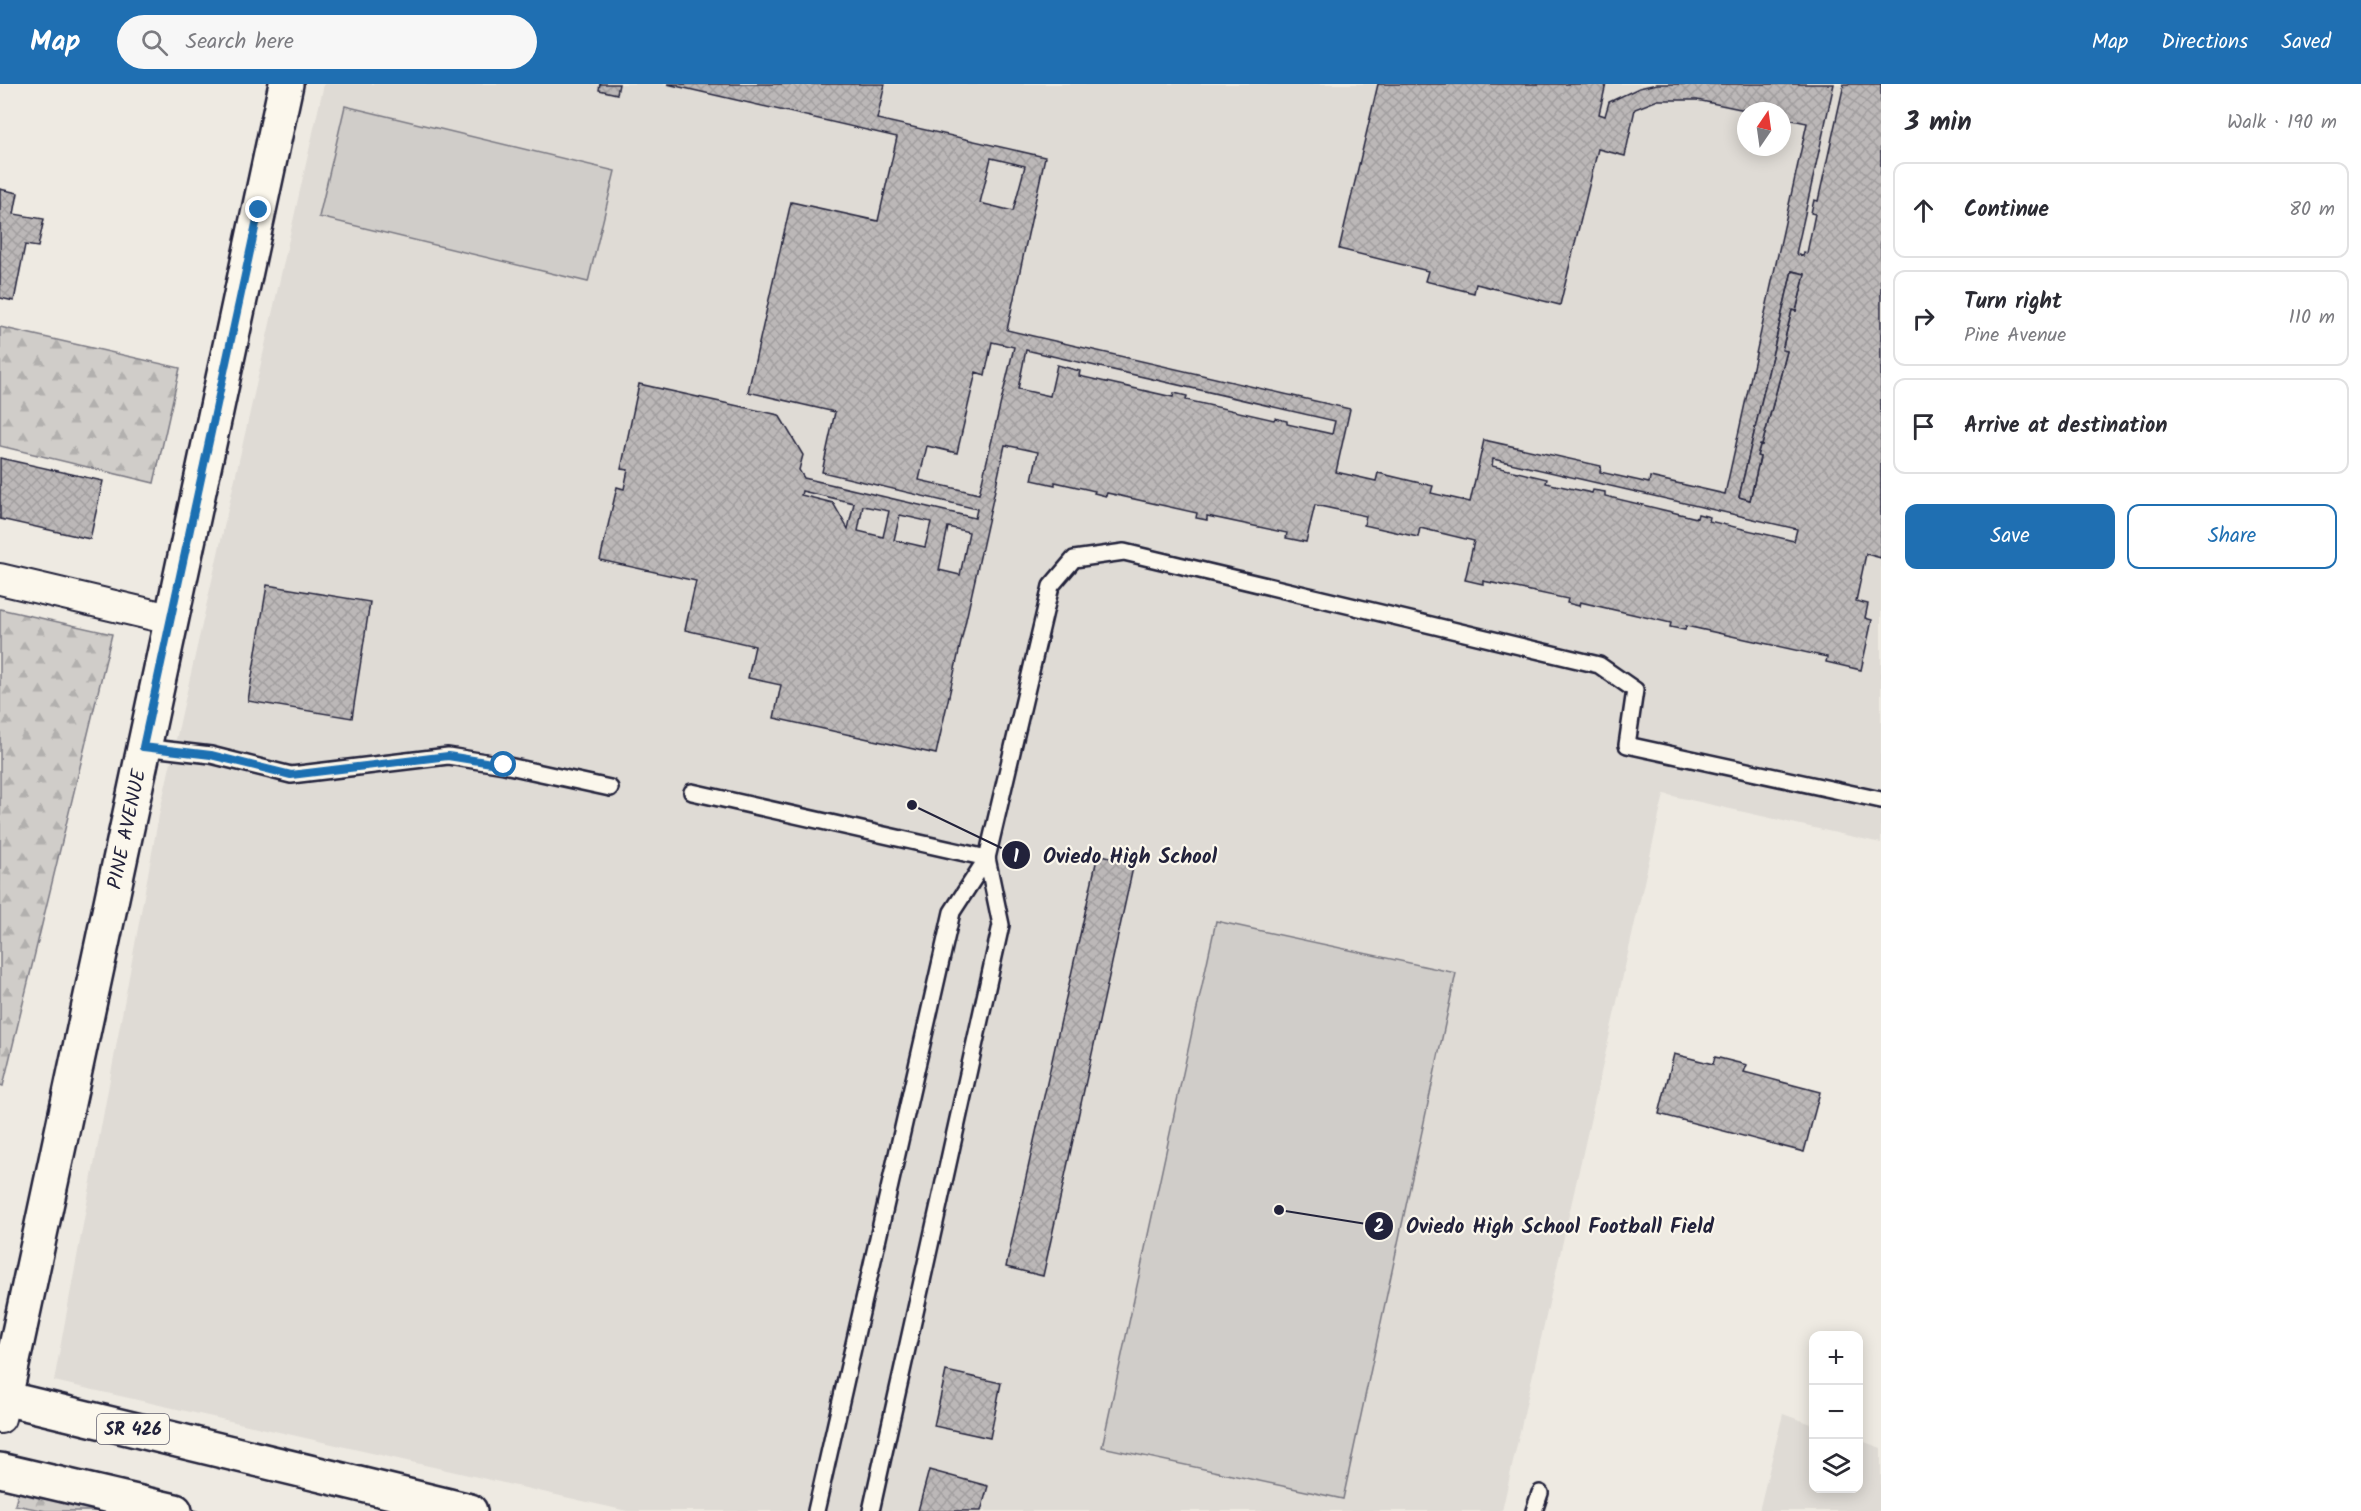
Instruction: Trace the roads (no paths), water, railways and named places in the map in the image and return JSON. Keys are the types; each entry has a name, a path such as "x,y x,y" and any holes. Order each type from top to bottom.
{"street":[{"name":"PINE AVENUE","path":"2,1405 286,84"},
{"path":"0,579 170,618"},
{"name":"SR 426","path":"2,1405 470,1511"},
{"path":"0,1470 175,1511"}],"lane":[{"path":"816,1511 952,912 987,858 1051,586 1074,559 1124,552 1599,665 1635,690 1627,745 1881,800"},
{"path":"143,747 211,755 291,775 448,756 504,765 610,788"},
{"path":"692,792 987,858"},
{"path":"871,1511 1001,925 987,858"},
{"path":"1534,1511 1539,1493"}],"place":[{"name":"Oviedo High School","path":"912,805"},
{"name":"Oviedo High School Football Field","path":"1279,1210"}]}
